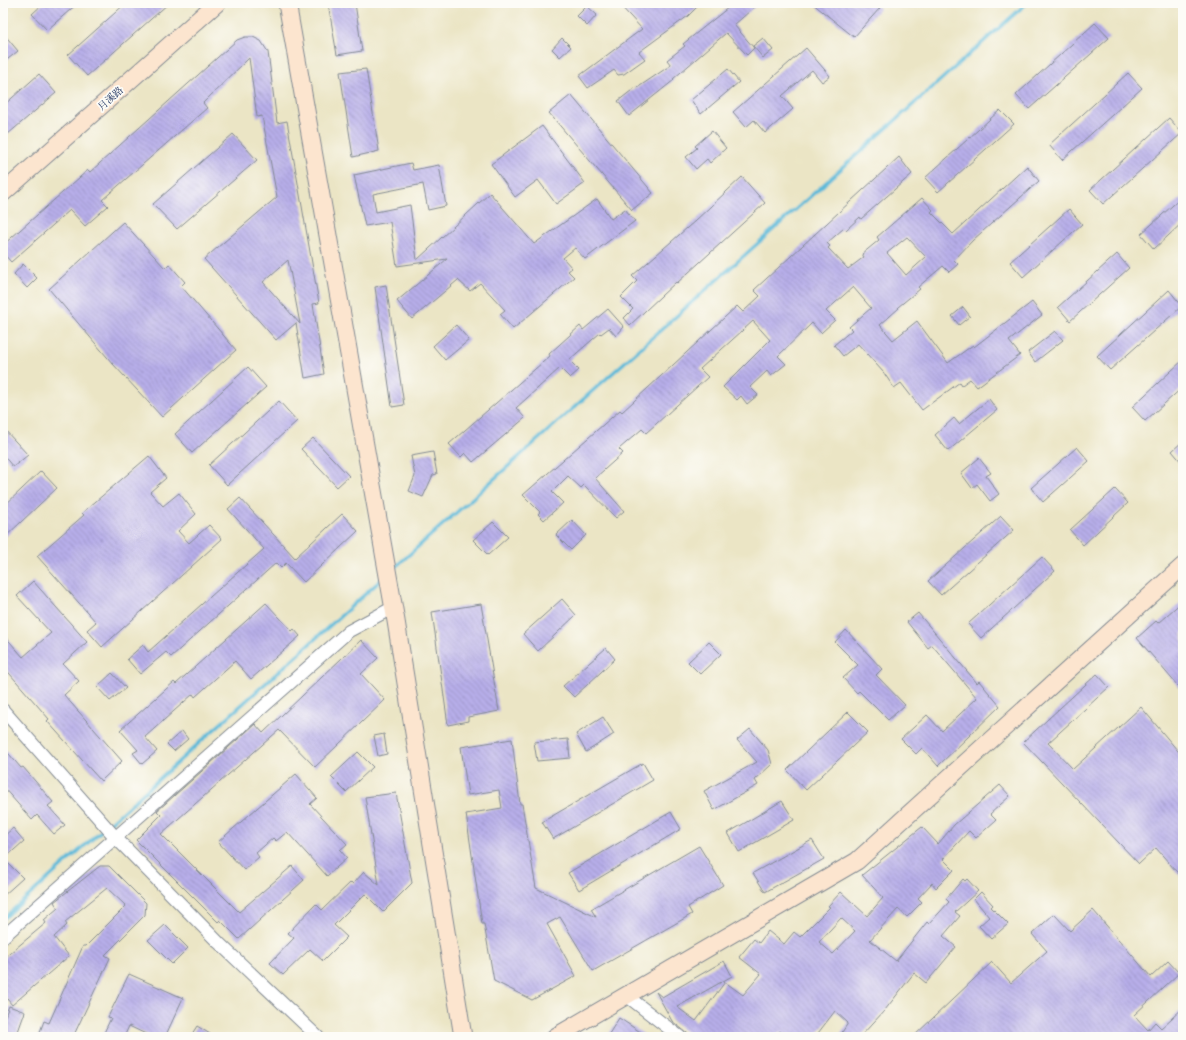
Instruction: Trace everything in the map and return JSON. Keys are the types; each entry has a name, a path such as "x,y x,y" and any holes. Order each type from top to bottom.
{"street":[{"name":"月溪路","path":"3,193 217,3"},
{"path":"287,3 394,607 463,1037"},
{"path":"554,1037 627,996 857,861 1183,566"},
{"path":"3,937 113,835 349,631 394,607"},
{"path":"3,710 113,835 219,943 318,1037"},
{"path":"627,996 680,1037"}],"building":[{"path":"44,3 78,3 47,30 32,14"},
{"path":"126,3 169,3 87,76 68,55"},
{"path":"328,3 355,3 362,51 337,55"},
{"path":"618,3 701,3 688,16 639,52 645,59 624,74 618,75 614,70 588,88 579,76 642,29"},
{"path":"734,3 759,3 734,25 754,48 747,55 726,33 673,79 674,80 629,116 618,101 636,87 637,88 671,65 667,60 685,46 683,44"},
{"path":"812,3 874,3 880,8 854,37"},
{"path":"587,6 597,15 587,26 577,16"},
{"path":"1095,23 1109,38 1029,109 1016,95"},
{"path":"3,33 18,51 3,63"},
{"path":"245,37 253,37 261,41 268,52 277,123 287,121 319,303 313,304 324,374 305,378 296,323 276,340 204,259 277,197 262,116 257,117 249,58 203,103 207,108 102,200 108,206 85,226 70,210 11,262 3,253 3,245 88,170 90,172 237,40","holes":["288,260 300,324 263,282"]},
{"path":"562,38 571,47 560,57 552,49"},
{"path":"763,38 773,50 763,58 753,46"},
{"path":"806,48 830,76 822,82 812,70 782,96 793,109 765,133 754,120 746,127 733,112"},
{"path":"366,69 379,151 353,157 340,72"},
{"path":"728,69 739,82 701,114 691,100"},
{"path":"1128,73 1142,88 1062,160 1049,145"},
{"path":"39,74 56,93 8,134 3,128 3,106"},
{"path":"571,95 653,193 632,210 549,113"},
{"path":"1000,110 1014,124 938,192 925,178"},
{"path":"1169,118 1182,133 1103,204 1090,190"},
{"path":"542,126 585,183 556,204 538,180 515,197 491,164"},
{"path":"712,131 726,148 710,163 707,159 696,169 686,157 697,148 695,146"},
{"path":"233,134 257,160 177,229 153,204"},
{"path":"899,157 912,174 861,219 860,217 846,230 844,228 827,243 830,246 828,248 848,269 864,257 862,254 879,240 877,237 922,198 933,210 931,212 953,234 1027,166 1039,181 973,240 954,260 958,264 949,272 943,266 918,287 920,289 898,307 899,308 880,325 893,340 917,321 948,363 973,345 974,347 1032,302 1042,315 1009,341 1020,355 977,387 970,379 962,385 960,382 922,410 901,383 894,388 884,373 858,344 843,356 834,345 852,330 849,327 871,308 853,287 826,311 835,320 821,333 812,323 778,356 786,364 771,376 767,371 750,387 758,395 747,404 741,396 737,400 723,387 770,340 753,321 700,369 708,377 646,433 642,429 619,449 623,453 595,478 624,511 616,518 584,485 581,488 568,476 552,492 563,503 544,520 538,514 540,512 523,495 620,410 622,412 737,306 743,312 760,296 754,290","holes":["907,237 926,257 906,275 887,253"]},
{"path":"411,163 413,170 439,165 446,206 428,210 423,184 373,194 376,212 410,205 417,260 490,193 534,244 597,199 611,219 625,209 635,221 585,259 575,248 563,258 572,268 568,271 574,277 513,329 500,314 505,310 480,283 470,291 458,280 412,319 397,301 447,259 397,266 390,222 365,226 354,175"},
{"path":"742,177 765,203 630,325 624,318 633,309 621,297 637,281 632,276 695,221"},
{"path":"1183,196 1183,222 1154,249 1141,234"},
{"path":"1069,209 1082,224 1023,277 1010,262"},
{"path":"123,222 165,268 169,264 185,282 181,286 236,350 162,417 113,364 49,289"},
{"path":"1117,254 1129,268 1070,321 1058,307"},
{"path":"23,264 37,278 27,288 14,274"},
{"path":"386,285 404,405 392,407 375,287"},
{"path":"1169,290 1182,306 1110,370 1097,356"},
{"path":"963,307 970,316 959,325 952,316"},
{"path":"608,309 624,327 616,336 609,328 601,334 600,333 569,360 579,370 570,378 560,368 516,408 525,418 473,462 465,453 461,457 449,444 550,356 549,354 580,326 583,330"},
{"path":"456,325 469,340 445,360 433,346"},
{"path":"1055,331 1063,340 1035,362 1028,352"},
{"path":"1183,360 1183,387 1145,421 1132,407"},
{"path":"248,367 266,387 192,453 175,434"},
{"path":"989,399 997,410 948,451 935,435 954,418 959,424"},
{"path":"279,401 297,421 227,485 209,465"},
{"path":"3,428 28,455 13,467 3,455"},
{"path":"313,438 349,476 337,487 301,449"},
{"path":"1183,441 1183,464 1172,451"},
{"path":"1077,447 1089,461 1043,502 1031,488"},
{"path":"433,452 437,474 433,475 423,497 409,491 415,476 411,456"},
{"path":"149,456 166,478 150,492 163,506 179,493 196,514 178,531 189,543 209,525 222,539 102,647 87,630 96,622 37,556 84,515 82,513"},
{"path":"979,458 991,473 986,476 999,494 990,501 977,484 972,488 961,473"},
{"path":"41,471 57,488 3,539 3,507"},
{"path":"1115,489 1128,503 1083,545 1070,530"},
{"path":"240,498 295,558 342,514 358,531 304,582 286,563 281,568 276,563 171,657 166,652 140,674 127,659 143,645 148,652 264,549 228,509"},
{"path":"1001,516 1014,530 941,595 928,581"},
{"path":"572,520 586,535 571,550 556,535"},
{"path":"493,522 508,537 488,555 473,540"},
{"path":"1042,557 1055,571 981,638 968,624"},
{"path":"33,581 87,642 63,664 79,681 64,695 122,761 101,781 47,721 49,719 3,666 3,634 23,657 51,633 17,596"},
{"path":"562,599 576,615 538,651 523,634"},
{"path":"1183,601 1183,692 1137,638 1156,621 1158,623"},
{"path":"266,603 292,631 294,629 300,636 251,679 235,661 195,697 193,694 145,737 157,751 142,764 133,753 138,750 120,730 174,682 176,684"},
{"path":"481,604 499,711 468,717 468,721 448,725 432,612"},
{"path":"918,613 977,683 979,681 1000,706 938,766 922,748 916,754 901,739 927,715 942,731 977,698 932,645 928,648 907,622"},
{"path":"846,630 882,669 876,675 905,705 888,720 859,691 857,693 843,678 858,665 835,642"},
{"path":"361,640 378,658 361,674 385,700 315,767 279,730 161,834 239,912 292,866 304,880 239,939 220,920 218,922 136,840 161,815 157,811 255,724 263,733"},
{"path":"709,642 721,654 700,674 688,662"},
{"path":"606,648 615,659 574,697 563,686"},
{"path":"112,673 126,688 110,701 97,687"},
{"path":"1097,674 1109,687 1048,743 1073,769 1141,707 1183,757 1183,879 1156,848 1139,864 1023,742"},
{"path":"848,712 868,732 806,790 787,770"},
{"path":"603,717 614,734 586,752 576,734"},
{"path":"750,729 768,750 772,764 755,780 758,785 714,810 704,791 757,762 737,740"},
{"path":"182,731 188,739 174,751 167,744"},
{"path":"384,734 387,754 378,756 374,736"},
{"path":"512,739 520,804 522,804 536,888 596,917 591,909 699,846 723,885 688,907 692,914 593,971 560,917 547,924 576,976 532,1000 494,981 484,924 482,924 466,814 502,808 499,790 468,795 461,747"},
{"path":"568,739 570,758 537,761 534,742"},
{"path":"3,747 21,768 23,767 53,802 48,806 65,825 54,834 37,815 32,820 3,787"},
{"path":"358,752 373,767 346,792 331,777"},
{"path":"643,763 653,780 553,839 542,822"},
{"path":"296,774 317,798 310,804 347,844 340,850 347,858 327,876 287,832 276,841 273,838 256,853 259,857 244,870 218,842"},
{"path":"1000,785 1010,796 990,814 996,820 976,838 969,831 943,859 954,870 936,888 932,883 918,898 922,902 907,917 898,909 870,940 896,961 927,922 929,924 949,902 946,899 963,879 965,881 967,879 978,891 955,912 960,916 943,936 956,947 926,983 914,973 885,1010 860,1037 839,1037 848,1023 835,1011 815,1037 786,1037 780,1031 775,1037 692,1037 672,1021 656,992 662,997 724,961 732,976 677,1007 696,1021 725,982 743,995 761,974 739,957 754,939 759,943 768,931 784,944 794,932 800,937 830,907 828,906 841,892 867,916 883,898 862,875 922,827 938,844 954,825","holes":["841,918 855,931 833,954 819,942"]},
{"path":"396,793 412,883 383,912 365,894 334,925 347,937 323,961 310,949 283,975 270,963 294,938 288,933 316,904 322,910 351,882 353,884 364,872 379,885 365,797"},
{"path":"782,801 794,820 739,852 728,833"},
{"path":"671,812 681,829 579,890 568,873"},
{"path":"13,828 24,841 4,859 23,878 3,896 3,837"},
{"path":"812,840 824,859 765,892 753,873"},
{"path":"100,866 109,866 146,903 145,915 105,955 110,958 73,1037 38,1037 44,1021 49,1023 83,946 86,946 126,906 107,888 65,922 67,925 54,937 69,956 12,1005 3,994 3,959 46,923 44,920 58,908 54,902"},
{"path":"981,892 993,905 991,907 1008,924 991,939 979,926 989,917 974,899"},
{"path":"1093,910 1151,977 1168,961 1179,973 1134,1015 1148,1030 1155,1022 1161,1028 1183,1008 1183,1037 913,1037 992,962 1011,983 1047,951 1032,934 1054,914 1070,931"},
{"path":"165,925 188,948 172,964 148,940"},
{"path":"129,974 183,998 165,1037 152,1037 129,1026 124,1037 102,1037 111,1018 108,1017"},
{"path":"9,1006 25,1012 16,1037 3,1037 3,1021"},
{"path":"619,1018 648,1037 607,1037"},
{"path":"197,1026 215,1037 190,1037"}],"waterway":[{"path":"392,570 1027,3"},
{"path":"3,919 383,578"}]}
